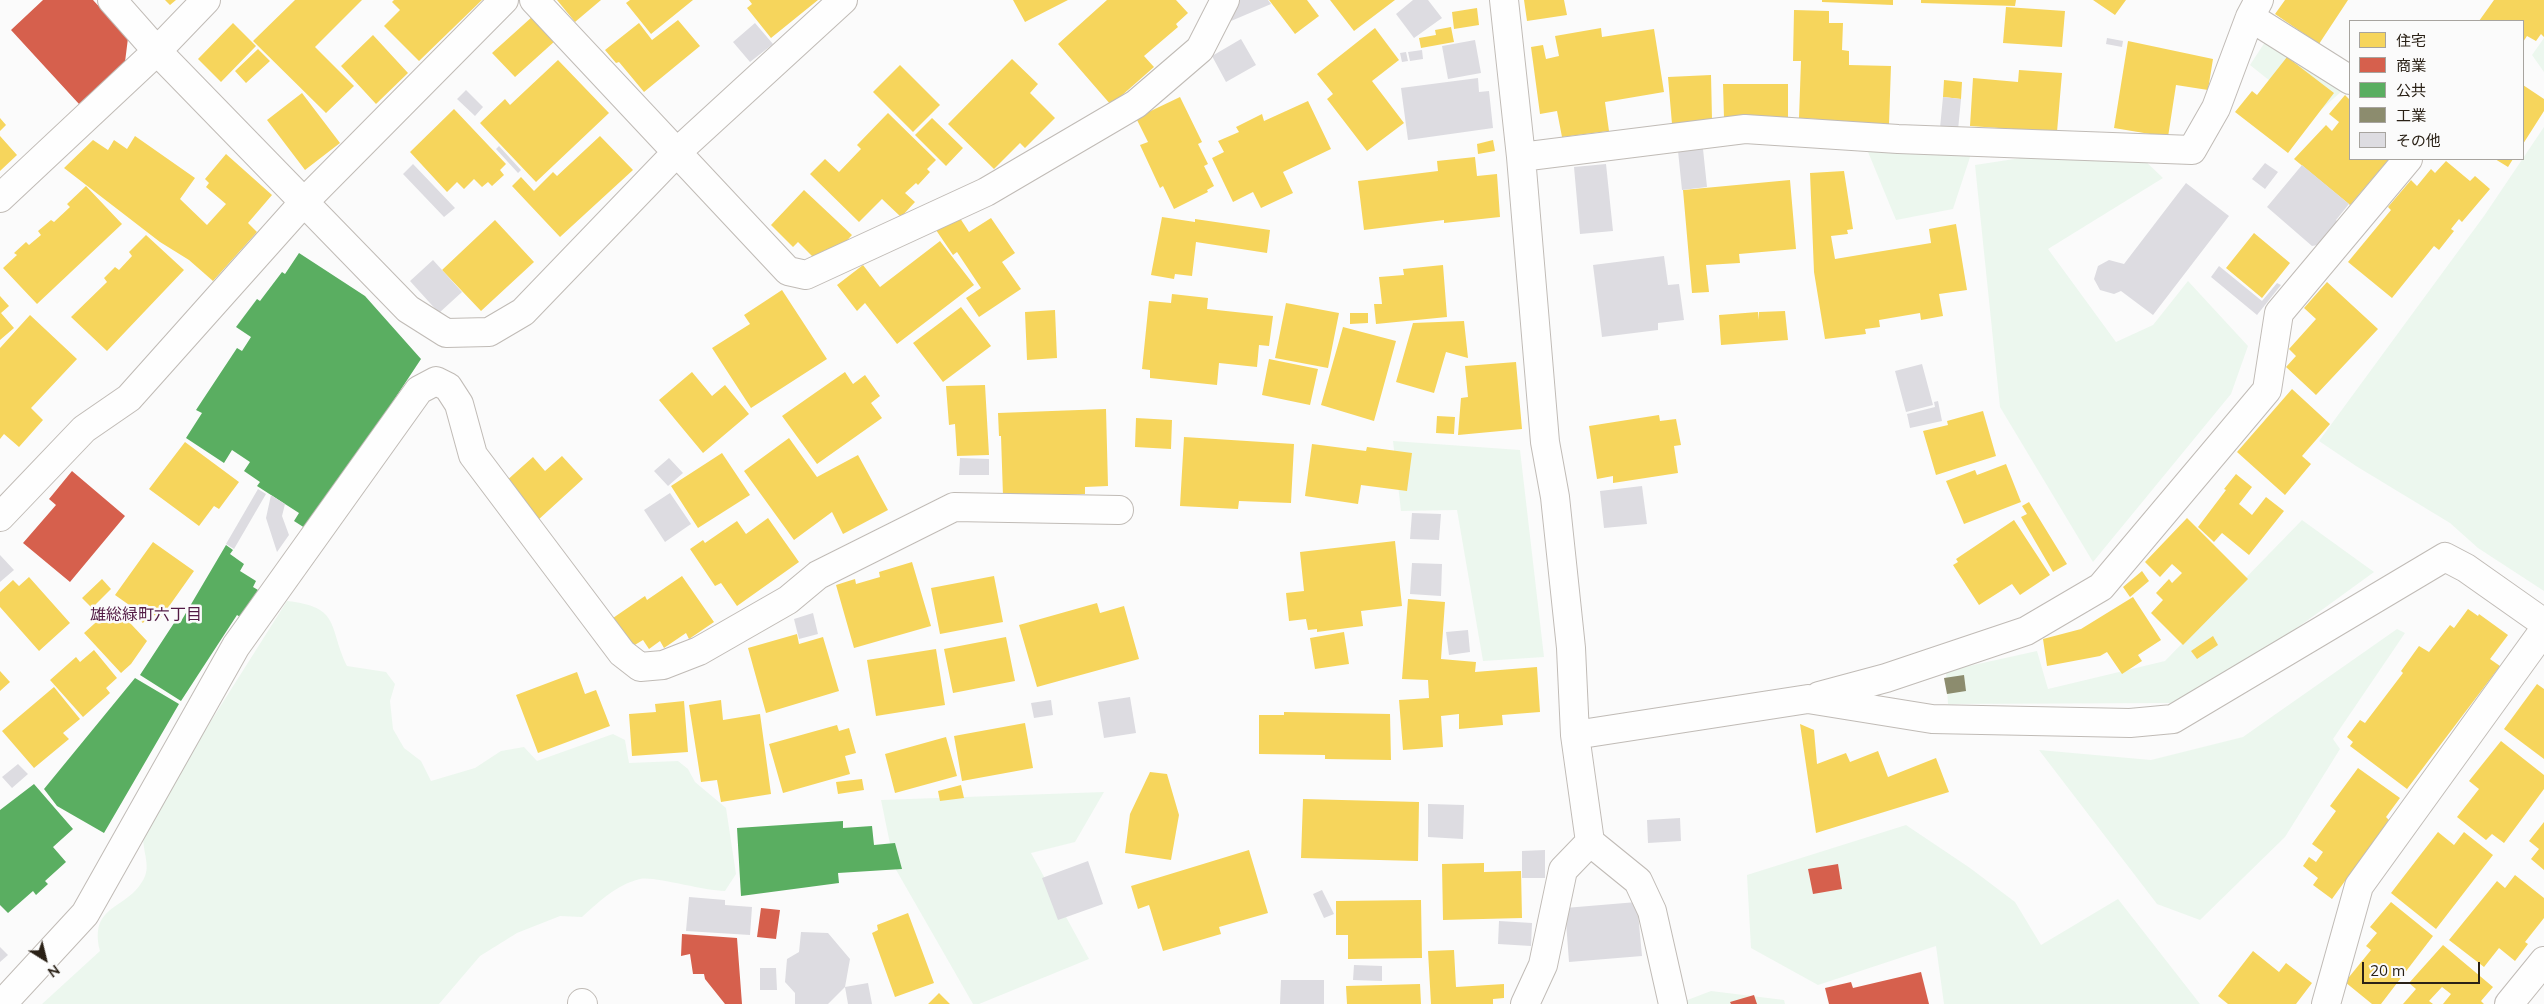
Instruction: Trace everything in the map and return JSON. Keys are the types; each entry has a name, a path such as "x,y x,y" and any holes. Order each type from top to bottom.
{"street":[{"path":"112,0 157,51 408,309 446,333 489,332 523,312 676,153 843,0"},
{"path":"0,198 157,51 206,0"},
{"path":"0,517 84,429 129,398 304,202 504,0"},
{"path":"534,0 788,272 806,274 986,192 1136,104 1200,49 1225,0"},
{"path":"1504,0 1521,157 1545,442 1554,497 1571,648 1575,734 1590,842 1638,881 1652,911 1673,1004"},
{"path":"1521,157 1745,129 1898,139 2192,150 2216,108 2255,8 2349,79"},
{"path":"1575,734 1808,699 1886,678 2026,632 2101,587 2267,390 2280,312 2320,261 2407,160"},
{"path":"2,1004 85,914 236,646 419,390 436,381 448,387 459,404 473,455 622,653 640,667 663,665 699,651 788,600 818,575 954,507 1119,510"},
{"path":"1808,699 1932,719 2130,723 2173,719 2445,557 2466,568 2544,623"},
{"path":"2326,1004 2359,886 2544,630"},
{"path":"1526,1004 1543,964 1562,870 1590,842"},
{"path":"2509,1004 2544,961"}],"shaded area":[{"path":"2544,38 2544,72 2532,55"},
{"path":"2267,39 2343,90 2314,116 2250,65"},
{"path":"2544,127 2544,591 2478,548 2450,523 2356,466 2319,441 2484,216 2522,160 2524,160 2524,157"},
{"path":"1866,147 1972,151 1953,209 1896,220"},
{"path":"2047,154 2140,156 2163,178 2048,249 2116,342 2153,325 2188,281 2248,346 2231,394 2093,562 2000,407 1975,165"},
{"path":"1393,441 1520,450 1544,657 1483,661 1457,510 1401,511"},
{"path":"2302,520 2374,572 2246,665 2172,703 1948,704 1946,671 2037,651 2048,689 2165,661"},
{"path":"287,601 316,608 325,614 334,629 347,666 386,672 395,684 390,701 393,729 404,748 421,761 431,781 475,768 501,751 524,747 537,761 613,734 625,740 629,763 678,761 688,769 695,782 726,808 736,874 725,891 647,879 640,879 623,885 609,894 582,917 560,916 517,933 480,956 439,1004 42,1004 100,951 98,935 100,924 105,915 130,896 145,876 147,865 143,841 148,824 167,795 173,781"},
{"path":"2397,629 2405,633 2333,739 2340,749 2285,837 2200,920 2157,904 2039,750 2151,760 2243,737"},
{"path":"1104,792 1075,842 1031,853 1089,959 979,1004 973,1004 895,868 881,800"},
{"path":"1906,825 1970,868 2015,902 2041,945 2118,899 2200,1004 1944,1004 1936,946 1818,985 1751,948 1747,875"},
{"path":"1711,991 1784,1000 1785,1004 1677,1004"}],"building: 住宅":[{"path":"165,0 176,0 170,5"},
{"path":"295,0 362,0 315,47 354,86 326,113 253,41"},
{"path":"394,0 482,0 419,61 384,26 400,10 392,2"},
{"path":"557,0 601,0 575,22"},
{"path":"630,0 693,0 651,34 626,3"},
{"path":"749,0 818,0 771,38 747,8 752,4"},
{"path":"1013,0 1068,0 1025,22"},
{"path":"1107,0 1176,0 1188,13 1176,24 1178,27 1144,56 1154,67 1111,105 1058,44"},
{"path":"1269,0 1307,0 1319,16 1295,34"},
{"path":"1330,0 1395,0 1354,31"},
{"path":"1524,0 1564,0 1567,15 1527,21"},
{"path":"1822,0 1893,0 1893,5 1822,2"},
{"path":"1921,0 2016,0 2015,6 1921,3"},
{"path":"2093,0 2126,0 2115,15"},
{"path":"2285,0 2348,0 2319,44 2275,14"},
{"path":"2494,0 2544,0 2544,37 2541,34 2536,41 2527,36 2524,40 2524,20 2480,20"},
{"path":"2006,7 2065,11 2062,47 2003,43"},
{"path":"1477,8 1479,25 1454,29 1452,12"},
{"path":"1794,10 1829,11 1829,23 1843,23 1842,50 1849,51 1849,65 1891,66 1889,124 1839,122 1816,127 1817,119 1799,118 1801,61 1793,61"},
{"path":"533,16 555,41 515,77 492,53"},
{"path":"678,20 700,46 644,92 619,62 616,63 605,50 639,23 652,40"},
{"path":"233,23 256,46 221,82 198,59"},
{"path":"1451,27 1454,42 1421,48 1419,38 1436,35 1435,30"},
{"path":"1375,28 1399,60 1372,81 1404,123 1367,151 1327,99 1333,94 1317,74"},
{"path":"1601,28 1602,37 1654,29 1664,92 1605,102 1609,131 1562,137 1557,111 1540,114 1531,47 1543,45 1546,59 1559,56 1555,36"},
{"path":"373,35 408,73 376,104 341,66"},
{"path":"2128,41 2213,59 2208,90 2176,85 2168,137 2114,128"},
{"path":"258,49 270,61 246,83 235,71"},
{"path":"2287,57 2334,93 2288,153 2235,112 2252,91 2257,95"},
{"path":"1012,59 1038,84 1030,93 1055,118 1025,148 1020,143 994,169 948,124"},
{"path":"558,60 609,113 536,182 480,123 505,99 510,105"},
{"path":"900,65 940,105 913,132 873,92"},
{"path":"2019,70 2062,73 2057,132 1970,126 1973,78 2018,82"},
{"path":"1711,75 1712,119 1672,124 1668,77"},
{"path":"1944,80 1962,82 1961,99 1943,97"},
{"path":"1723,84 1788,84 1788,117 1724,118"},
{"path":"2524,86 2544,99 2544,111 2524,142"},
{"path":"302,93 340,143 305,170 267,120"},
{"path":"2345,95 2349,99 2349,160 2388,160 2350,205 2294,159 2326,125 2332,131 2339,122 2329,114"},
{"path":"1180,97 1202,142 1198,144 1208,164 1204,166 1214,186 1207,190 1208,192 1174,209 1163,186 1160,188 1140,145 1148,142 1136,118"},
{"path":"1308,101 1331,149 1283,172 1293,193 1261,208 1253,192 1233,202 1212,158 1224,152 1218,141 1239,132 1236,127 1262,114 1264,121"},
{"path":"454,109 506,164 500,170 504,175 492,186 488,182 482,187 474,179 464,189 457,182 447,192 410,152"},
{"path":"888,113 936,160 927,169 930,172 918,185 916,183 905,193 915,202 901,217 882,199 859,222 810,174 825,159 839,172 861,149 857,145"},
{"path":"0,118 6,125 0,131"},
{"path":"932,118 963,148 946,166 915,135"},
{"path":"0,136 17,155 0,171"},
{"path":"135,136 195,178 180,199 207,225 226,204 206,187 209,183 205,179 226,154 272,195 248,223 257,232 213,281 189,260 160,242 64,168 93,140 108,150 114,140 127,149"},
{"path":"600,136 633,170 560,237 512,186 521,177 534,191 553,172 557,176"},
{"path":"1493,140 1495,151 1478,154 1477,144"},
{"path":"1475,157 1477,176 1497,174 1500,217 1444,223 1444,220 1364,230 1358,181 1438,171 1437,161"},
{"path":"2497,160 2512,160 2508,167"},
{"path":"2446,161 2470,181 2475,176 2490,189 2462,222 2459,219 2451,229 2454,231 2439,250 2434,246 2392,298 2348,262 2391,210 2388,207 2411,180 2417,186 2431,169 2435,173"},
{"path":"1844,171 1853,229 1847,230 1848,234 1831,236 1835,259 1931,243 1929,229 1956,224 1967,290 1939,294 1943,316 1921,320 1920,313 1879,320 1880,327 1865,329 1866,334 1825,339 1814,272 1810,173"},
{"path":"1790,180 1796,249 1739,254 1740,263 1706,265 1709,292 1692,293 1683,190"},
{"path":"86,186 122,224 37,304 3,268 17,255 14,253 26,242 29,245 41,235 38,231 51,220 54,222 70,207 67,204"},
{"path":"804,190 852,235 832,257 825,250 816,260 798,242 793,247 771,225"},
{"path":"958,215 969,232 991,218 1015,253 1002,262 1021,289 979,317 966,298 981,288 957,252 953,255 936,230"},
{"path":"1162,217 1195,222 1195,219 1270,230 1267,253 1196,242 1192,276 1175,274 1174,279 1151,275"},
{"path":"495,220 534,262 481,311 442,270"},
{"path":"2254,233 2290,263 2262,298 2226,268"},
{"path":"146,235 184,270 107,351 71,317 107,282 104,278 115,267 119,270 132,256 129,252"},
{"path":"940,241 974,285 897,344 865,303 857,311 837,285 863,265 880,287"},
{"path":"1443,265 1447,317 1376,324 1374,304 1382,304 1379,277 1404,275 1403,269"},
{"path":"2327,282 2378,329 2316,395 2286,367 2296,356 2289,349 2316,319 2304,308"},
{"path":"782,290 827,359 751,408 712,348 750,324 744,315"},
{"path":"1172,294 1208,298 1207,309 1273,316 1269,346 1259,345 1257,367 1219,363 1217,385 1150,378 1150,370 1142,369 1149,301 1171,303"},
{"path":"0,296 9,306 1,313 14,328 0,340"},
{"path":"1286,303 1339,313 1328,368 1275,358"},
{"path":"961,307 991,346 943,382 913,343"},
{"path":"1055,310 1057,358 1027,360 1025,312"},
{"path":"1785,311 1788,340 1721,345 1719,315 1758,312 1759,320 1759,312"},
{"path":"1350,313 1368,313 1368,323 1350,324"},
{"path":"30,315 77,359 31,408 43,420 19,447 4,434 0,439 0,348"},
{"path":"1464,321 1468,358 1446,352 1434,393 1396,382 1413,323"},
{"path":"1343,327 1396,341 1374,421 1321,405"},
{"path":"1269,359 1318,369 1310,405 1262,395"},
{"path":"1516,362 1522,429 1458,435 1461,398 1468,397 1465,366"},
{"path":"692,372 712,396 725,385 749,414 703,453 659,400"},
{"path":"845,372 853,384 865,375 880,396 871,403 882,418 817,464 782,416"},
{"path":"985,385 989,455 957,456 955,424 949,425 946,386"},
{"path":"2292,389 2330,424 2302,456 2311,464 2285,495 2237,452"},
{"path":"1106,409 1108,486 1085,487 1085,494 1003,496 1001,436 999,436 998,413"},
{"path":"1983,411 1996,456 1936,475 1923,431 1948,425 1947,421"},
{"path":"1659,415 1660,421 1676,419 1681,445 1674,446 1678,473 1613,483 1613,476 1597,479 1589,426"},
{"path":"1437,416 1455,417 1454,434 1436,433"},
{"path":"1136,418 1172,420 1171,449 1135,447"},
{"path":"1184,437 1294,444 1291,503 1239,501 1238,509 1180,506"},
{"path":"789,438 817,477 858,455 888,510 843,534 832,512 794,540 744,471"},
{"path":"185,442 239,482 219,509 214,506 199,526 149,489"},
{"path":"1312,444 1366,451 1367,447 1412,453 1407,491 1361,485 1358,504 1305,496"},
{"path":"722,453 750,495 698,528 671,486"},
{"path":"562,456 583,479 538,520 505,482 533,457 545,471"},
{"path":"2006,464 2021,502 1964,524 1946,481 1975,470 1977,475"},
{"path":"2236,474 2252,487 2239,504 2252,515 2266,497 2284,511 2249,555 2222,533 2214,542 2198,527"},
{"path":"2029,502 2067,564 2053,572 2021,517 2027,514 2022,506"},
{"path":"768,518 799,562 737,606 721,583 715,586 690,549 703,540 705,543 737,521 746,534"},
{"path":"2187,518 2248,579 2183,645 2151,613 2163,600 2156,593 2169,579 2172,583 2182,573 2172,564 2160,577 2145,562"},
{"path":"2014,520 2050,575 2020,595 2012,584 1979,605 1953,565 1958,562 1956,559"},
{"path":"1395,541 1402,606 1361,611 1363,626 1317,632 1317,629 1308,630 1306,619 1289,621 1286,593 1304,591 1300,552"},
{"path":"153,542 194,571 160,619 151,613 143,623 128,612 132,607 115,595"},
{"path":"912,562 931,626 854,648 836,585 855,579 856,584 880,577 879,572"},
{"path":"2142,571 2149,581 2130,597 2123,587"},
{"path":"682,576 714,622 689,639 686,633 664,648 660,641 649,649 643,640 633,646 613,618 645,596 647,600"},
{"path":"994,576 1003,622 940,634 931,588"},
{"path":"29,577 70,623 39,651 0,607 0,592 13,580 19,586"},
{"path":"102,579 111,589 92,608 82,598"},
{"path":"2133,597 2161,640 2138,655 2142,661 2122,674 2107,652 2100,656 2047,666 2043,639 2081,629"},
{"path":"1408,599 1445,602 1441,659 1476,662 1475,672 1537,667 1540,712 1502,715 1503,725 1459,729 1459,714 1441,716 1443,747 1403,750 1399,700 1429,698 1428,680 1402,679"},
{"path":"1097,603 1100,613 1124,606 1139,659 1037,687 1019,625"},
{"path":"114,606 147,641 131,664 121,673 84,633"},
{"path":"2468,609 2478,616 2479,614 2508,635 2490,659 2500,666 2407,789 2350,746 2353,742 2347,737 2360,720 2365,723 2403,673 2401,671 2419,646 2429,652 2450,625 2454,628"},
{"path":"1344,632 1349,664 1315,669 1310,638"},
{"path":"797,634 799,644 823,637 839,691 766,713 748,648"},
{"path":"2213,636 2218,645 2197,659 2191,651"},
{"path":"1006,637 1015,681 953,693 944,649"},
{"path":"936,649 945,705 876,716 867,660"},
{"path":"94,650 117,678 106,688 110,693 83,717 50,680 76,657 80,662"},
{"path":"0,671 10,682 0,691"},
{"path":"577,672 585,694 596,690 610,726 538,753 516,695"},
{"path":"2537,684 2544,689 2544,759 2504,729"},
{"path":"54,687 80,719 63,733 69,739 34,768 2,731"},
{"path":"721,700 723,720 760,714 771,794 721,802 717,780 701,782 689,705"},
{"path":"684,701 688,752 632,756 629,714 656,712 655,704"},
{"path":"1284,712 1390,714 1391,760 1325,759 1325,755 1259,754 1259,715 1284,715"},
{"path":"1025,723 1033,768 962,781 954,736"},
{"path":"1800,724 1814,730 1817,764 1846,753 1850,762 1878,751 1888,777 1936,758 1949,792 1816,833"},
{"path":"837,725 839,731 849,728 856,753 845,756 850,774 783,793 769,744"},
{"path":"946,737 957,776 895,793 885,754"},
{"path":"2501,741 2544,775 2544,789 2504,843 2492,834 2486,840 2457,817 2479,789 2469,781"},
{"path":"2358,768 2400,798 2386,817 2389,820 2332,899 2313,885 2318,878 2303,866 2309,857 2316,862 2323,852 2312,844 2336,811 2330,806"},
{"path":"1150,772 1167,774 1179,815 1171,860 1125,853 1130,814"},
{"path":"862,779 864,790 838,794 836,782"},
{"path":"961,785 964,798 940,801 938,791"},
{"path":"1303,799 1419,802 1418,861 1301,858"},
{"path":"2544,822 2544,870 2531,859 2539,849 2529,841"},
{"path":"2438,832 2454,845 2464,832 2493,855 2436,929 2391,893"},
{"path":"1249,850 1268,913 1219,927 1221,934 1163,951 1149,905 1138,909 1131,886"},
{"path":"1484,863 1484,872 1521,871 1522,918 1443,920 1442,864"},
{"path":"2515,875 2544,898 2544,918 2525,942 2528,944 2515,961 2499,948 2484,967 2449,940 2497,881 2505,888"},
{"path":"1421,900 1422,958 1348,959 1348,935 1336,935 1336,901"},
{"path":"2391,902 2433,936 2381,1004 2372,1004 2345,982 2371,950 2366,946 2377,933 2370,927"},
{"path":"908,913 934,983 895,997 872,933 878,930 877,925"},
{"path":"2443,945 2493,987 2481,1001 2484,1004 2443,1004 2451,994 2442,987 2429,1001 2433,1004 2403,1004 2416,989 2409,983"},
{"path":"1454,950 1456,987 1504,984 1504,998 1493,999 1493,1004 1431,1004 1428,951"},
{"path":"2253,951 2279,972 2286,963 2312,983 2296,1004 2228,1004 2218,996"},
{"path":"1420,984 1421,1004 1347,1004 1346,986"},
{"path":"939,993 950,1004 928,1004"}],"building: 商業":[{"path":"43,0 93,0 128,38 125,62 79,104 11,30"},
{"path":"72,471 125,516 70,582 23,543 56,505 49,499"},
{"path":"1838,864 1842,889 1813,894 1808,869"},
{"path":"761,908 780,910 776,939 757,937"},
{"path":"682,934 737,938 742,1004 725,1004 705,979 704,974 693,974 690,954 681,956"},
{"path":"1921,972 1929,1004 1829,1004 1825,988 1851,982 1853,988"},
{"path":"1754,995 1757,1004 1731,1004 1730,1002"}],"building: 公共":[{"path":"299,253 365,296 421,359 308,530 294,521 299,513 257,486 260,482 244,471 250,462 232,450 224,463 186,438 202,413 196,410 237,348 242,351 251,337 236,327 257,299 260,301 282,272 285,274"},
{"path":"226,545 233,550 230,554 244,564 240,571 256,581 253,587 258,590 240,617 237,615 181,701 140,675 176,620 180,623"},
{"path":"135,678 179,704 104,833 57,806 44,789"},
{"path":"34,784 73,829 53,847 66,862 45,881 48,884 36,895 33,891 8,913 0,905 0,810"},
{"path":"843,821 843,828 872,826 874,845 895,843 902,869 838,873 839,883 741,896 737,828"}],"building: 工業":[{"path":"1964,675 1966,691 1947,694 1944,678"}],"building: その他":[{"path":"1239,0 1268,0 1271,4 1231,21"},
{"path":"1413,0 1428,0 1442,18 1414,38 1396,14"},
{"path":"755,23 773,44 750,62 733,42"},
{"path":"2107,38 2123,41 2122,47 2106,44"},
{"path":"1241,39 1256,65 1226,82 1212,56"},
{"path":"1475,40 1481,73 1448,79 1442,46"},
{"path":"1422,50 1423,59 1410,61 1408,52"},
{"path":"1406,52 1408,61 1402,62 1400,53"},
{"path":"1478,78 1479,92 1489,91 1493,128 1408,140 1401,88"},
{"path":"466,90 483,107 475,116 457,99"},
{"path":"1943,97 1961,99 1958,130 1940,128"},
{"path":"499,146 521,170 518,173 496,149"},
{"path":"1703,149 1707,187 1682,190 1678,151"},
{"path":"2265,163 2278,172 2265,189 2252,179"},
{"path":"413,164 455,208 444,217 403,174"},
{"path":"1606,164 1613,231 1580,234 1574,167"},
{"path":"2302,165 2349,204 2336,220 2340,224 2323,244 2312,246 2267,207"},
{"path":"2186,183 2229,216 2153,315 2121,291 2114,294 2100,290 2094,279 2098,266 2109,260 2124,264"},
{"path":"1664,256 1668,285 1679,284 1684,320 1658,323 1658,330 1602,337 1593,265"},
{"path":"433,260 462,292 439,313 410,281"},
{"path":"2219,266 2262,301 2277,283 2281,285 2257,315 2211,277"},
{"path":"1922,364 1933,405 1906,412 1895,371"},
{"path":"1938,401 1942,421 1910,428 1907,414 1935,407 1934,402"},
{"path":"669,458 683,473 668,486 654,471"},
{"path":"960,458 989,459 989,475 959,475"},
{"path":"1642,486 1647,524 1604,528 1600,491"},
{"path":"258,489 266,494 234,549 226,544"},
{"path":"670,493 691,524 665,542 644,510"},
{"path":"271,495 285,504 282,516 289,535 277,552 266,518"},
{"path":"1412,513 1441,514 1439,540 1410,539"},
{"path":"0,555 14,570 0,582"},
{"path":"1412,563 1442,564 1441,596 1410,594"},
{"path":"813,613 818,634 799,639 794,619"},
{"path":"1468,630 1470,652 1449,655 1446,632"},
{"path":"1130,697 1136,733 1104,738 1098,702"},
{"path":"1051,700 1053,715 1034,718 1031,703"},
{"path":"18,764 28,774 12,788 2,777"},
{"path":"1428,804 1464,805 1463,839 1428,837"},
{"path":"1680,818 1681,841 1648,843 1647,820"},
{"path":"1545,850 1545,878 1522,878 1522,851"},
{"path":"1088,861 1103,904 1058,920 1042,878"},
{"path":"1322,890 1334,914 1324,918 1313,894"},
{"path":"689,897 725,900 725,905 752,907 750,935 686,931"},
{"path":"1637,902 1642,956 1569,962 1565,908"},
{"path":"1499,921 1532,923 1531,946 1498,944"},
{"path":"801,932 828,933 850,959 845,987 828,1004 795,1004 795,993 785,982 787,959 799,952"},
{"path":"0,947 8,955 0,962"},
{"path":"1354,965 1382,966 1382,981 1353,980"},
{"path":"760,968 776,968 777,990 760,990"},
{"path":"1281,980 1324,980 1324,1004 1280,1004"},
{"path":"868,983 872,1004 848,1004 845,987"}],"district":[{"name":"雄総緑町六丁目","path":"146,615"}]}
